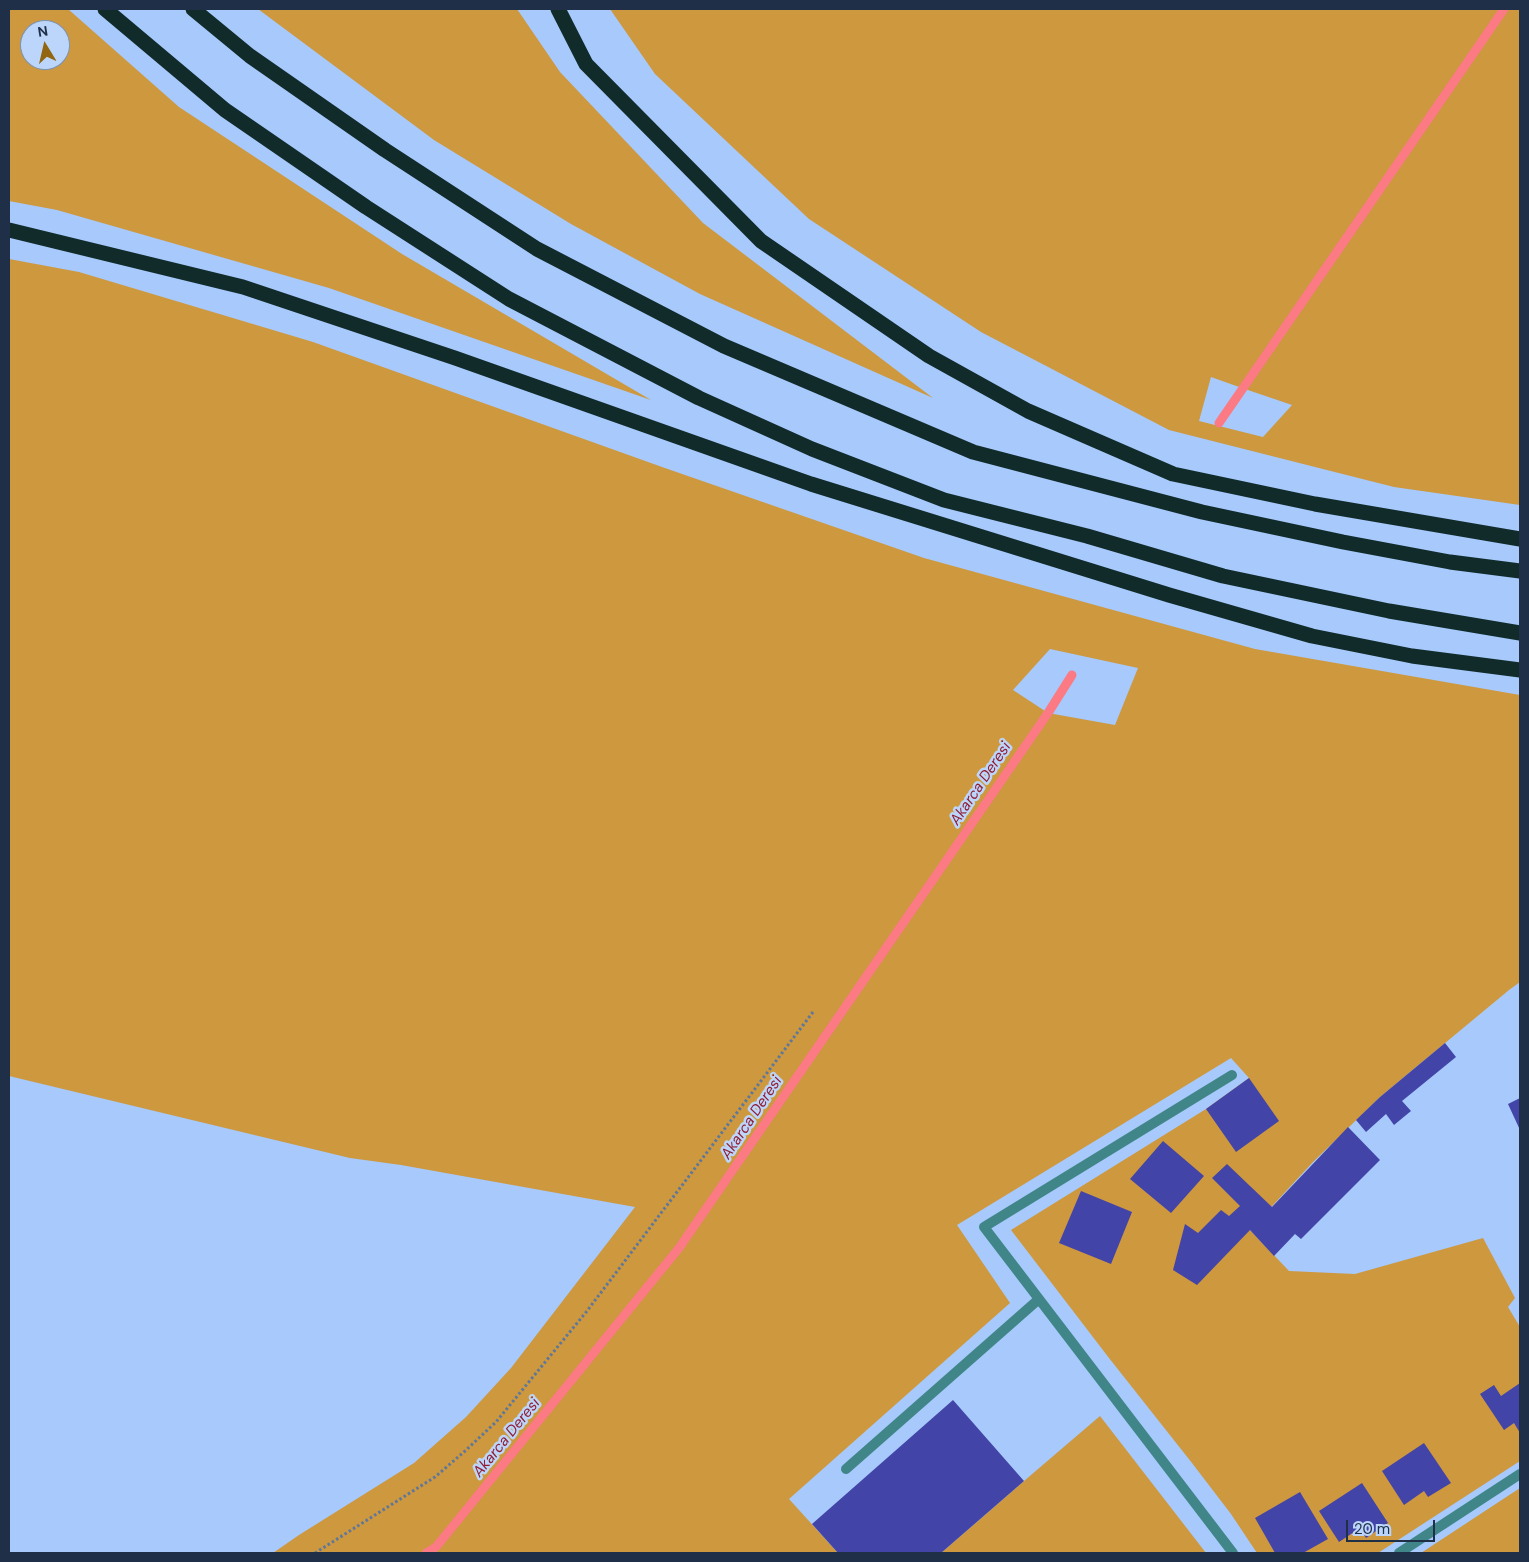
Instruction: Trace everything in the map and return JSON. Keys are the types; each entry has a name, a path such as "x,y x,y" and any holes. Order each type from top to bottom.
{"highway":[{"path":"105,9 225,110 366,206 509,299 699,398 812,449 944,500 1087,536 1223,576 1390,611 1520,633"},
{"path":"193,9 258,62 385,150 537,249 724,346 973,452 1202,512 1352,544 1450,562 1520,572"},
{"path":"547,9 586,64 761,241 929,356 1028,411 1173,474 1315,504 1520,539"},
{"path":"558,9 586,64"},
{"path":"9,230 242,287 455,358 811,484 1168,595 1312,636 1412,656 1520,670"}],"lane":[{"path":"1232,1075 984,1226 1233,1553"},
{"path":"846,1469 1039,1299"},
{"path":"1399,1553 1520,1474"}],"path":[{"path":"315,1553 435,1477 496,1422 587,1311 813,1012"}],"shaded area":[{"path":"9,9 68,9 179,107 402,254 651,400 329,288 57,210 9,201"},
{"path":"258,9 517,9 560,72 703,223 933,398 700,294 571,224 434,140"},
{"path":"610,9 1520,9 1520,505 1394,487 1169,430 981,332 809,219 655,74","holes":["1211,377 1292,405 1263,437 1199,421"]},
{"path":"9,259 79,272 313,342 662,467 924,558 1255,649 1520,695 1520,982 1380,1097 1313,1162 1250,1230 1289,1271 1355,1274 1483,1238 1515,1298 1508,1307 1520,1327 1520,1461 1378,1553 1257,1553 1231,1514 1011,1230 1206,1109 1249,1078 1231,1058 957,1225 1010,1303 789,1499 838,1553 273,1553 414,1463 466,1417 511,1368 635,1207 401,1165 350,1158 9,1076","holes":["1050,649 1138,668 1115,725 1048,713 1013,690"]},
{"path":"1100,1416 1206,1553 941,1553 1024,1481"},
{"path":"1520,1488 1520,1553 1421,1553"}],"building":[{"path":"1445,1043 1456,1057 1402,1101 1411,1111 1394,1125 1386,1114 1366,1132 1356,1120 1380,1097"},
{"path":"1249,1078 1279,1121 1236,1152 1206,1109"},
{"path":"1520,1098 1520,1130 1508,1104"},
{"path":"1348,1127 1380,1160 1301,1239 1295,1234 1274,1256 1250,1230 1197,1285 1173,1270 1185,1224 1198,1233 1221,1210 1229,1216 1240,1206 1212,1178 1227,1164 1272,1207"},
{"path":"1163,1141 1204,1176 1171,1213 1130,1179"},
{"path":"1081,1191 1132,1212 1111,1264 1059,1243"},
{"path":"1520,1383 1520,1433 1514,1423 1504,1430 1480,1394 1494,1385 1501,1396"},
{"path":"953,1400 1024,1481 941,1553 838,1553 812,1524"},
{"path":"1424,1443 1451,1483 1428,1497 1424,1491 1404,1505 1382,1471"},
{"path":"1362,1483 1388,1523 1366,1538 1360,1528 1339,1542 1319,1511"},
{"path":"1300,1492 1328,1539 1303,1553 1275,1553 1255,1518"}],"waterway":[{"path":"1219,423 1504,9"},
{"name":"Akarca Deresi","path":"426,1553 436,1547 679,1248 1048,713 1072,675"}]}
